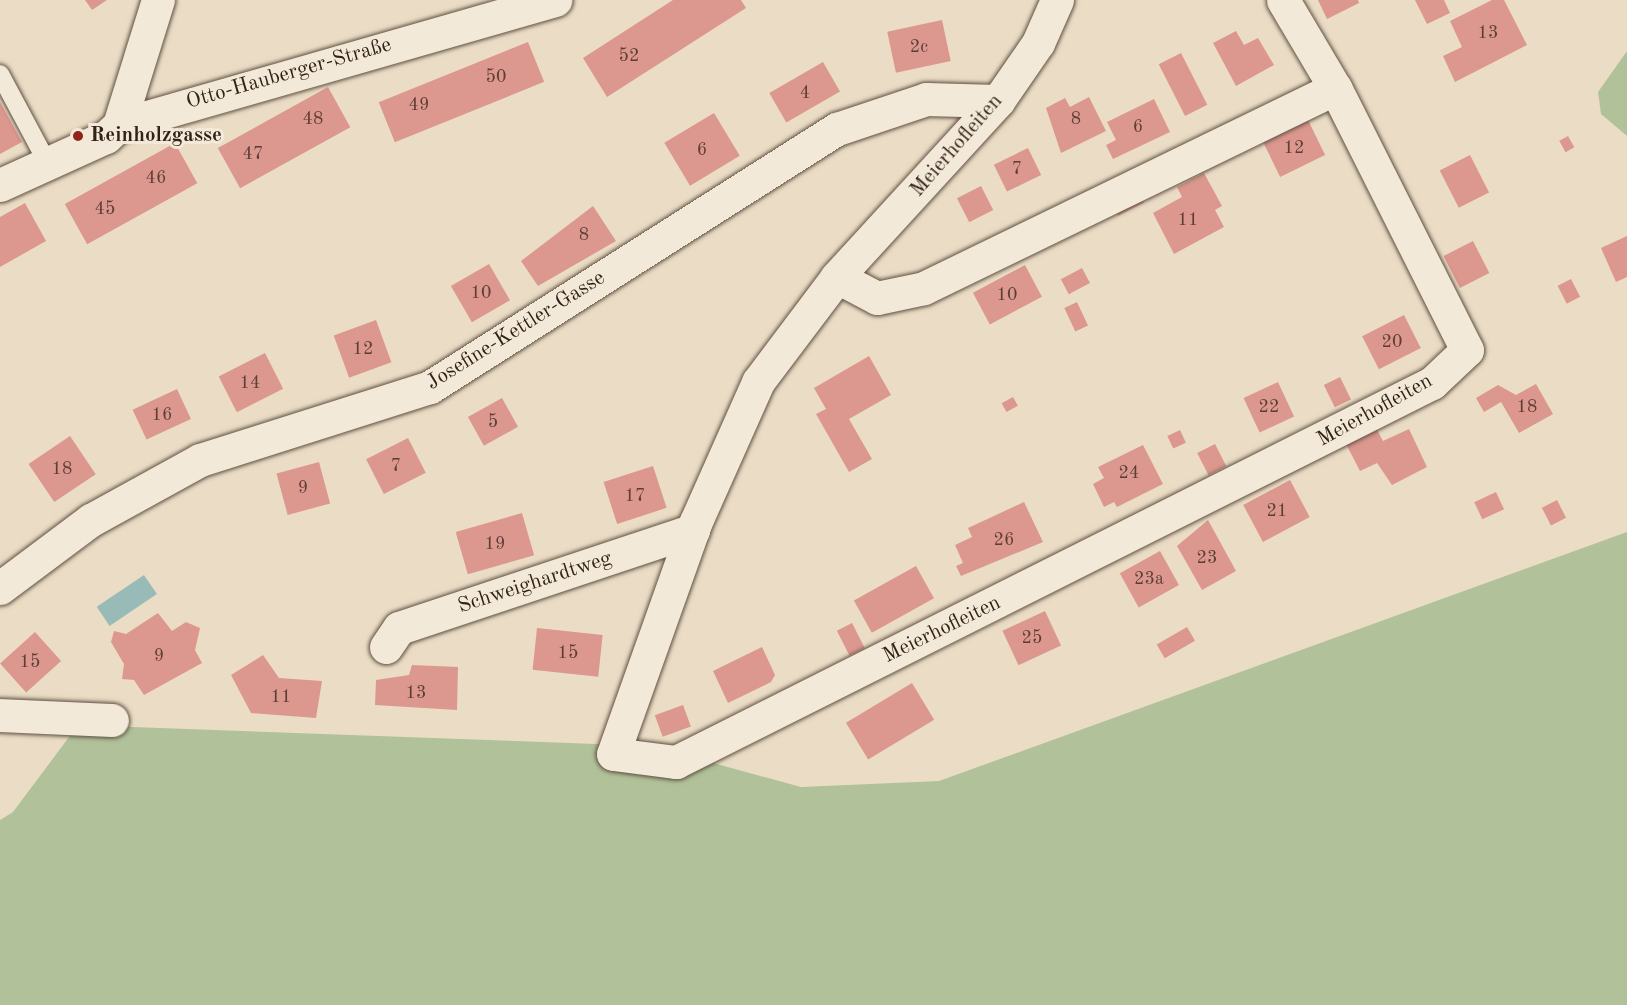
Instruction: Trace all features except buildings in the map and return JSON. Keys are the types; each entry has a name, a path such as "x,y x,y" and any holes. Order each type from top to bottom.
{"street":[{"path":"119,124 158,0"},
{"name":"Otto-Hauberger-Straße","path":"0,185 106,137 119,124 555,0"},
{"name":"Meierhofleiten","path":"1057,0 1038,44 998,101 837,277 758,382 693,530 613,754 676,762 1432,383 1467,350 1335,88 1283,0"},
{"path":"837,277 877,298 924,288 1335,88"},
{"name":"Josefine-Kettler-Gasse","path":"0,588 91,520 200,460 430,387 837,129 926,99 998,101"},
{"name":"Schweighardtweg","path":"386,647 399,628 693,530"},
{"path":"0,715 112,720"}],"lane":[{"path":"0,74 48,164"}],"green space":[{"path":"1627,51 1627,136 1601,114 1598,92"},
{"path":"1627,532 1627,1005 0,1005 0,820 13,812 78,725 651,746 801,787 939,781"}],"water":[{"path":"144,575 157,594 110,626 97,607"}],"place":[{"name":"Reinholzgasse","path":"78,136"}]}
